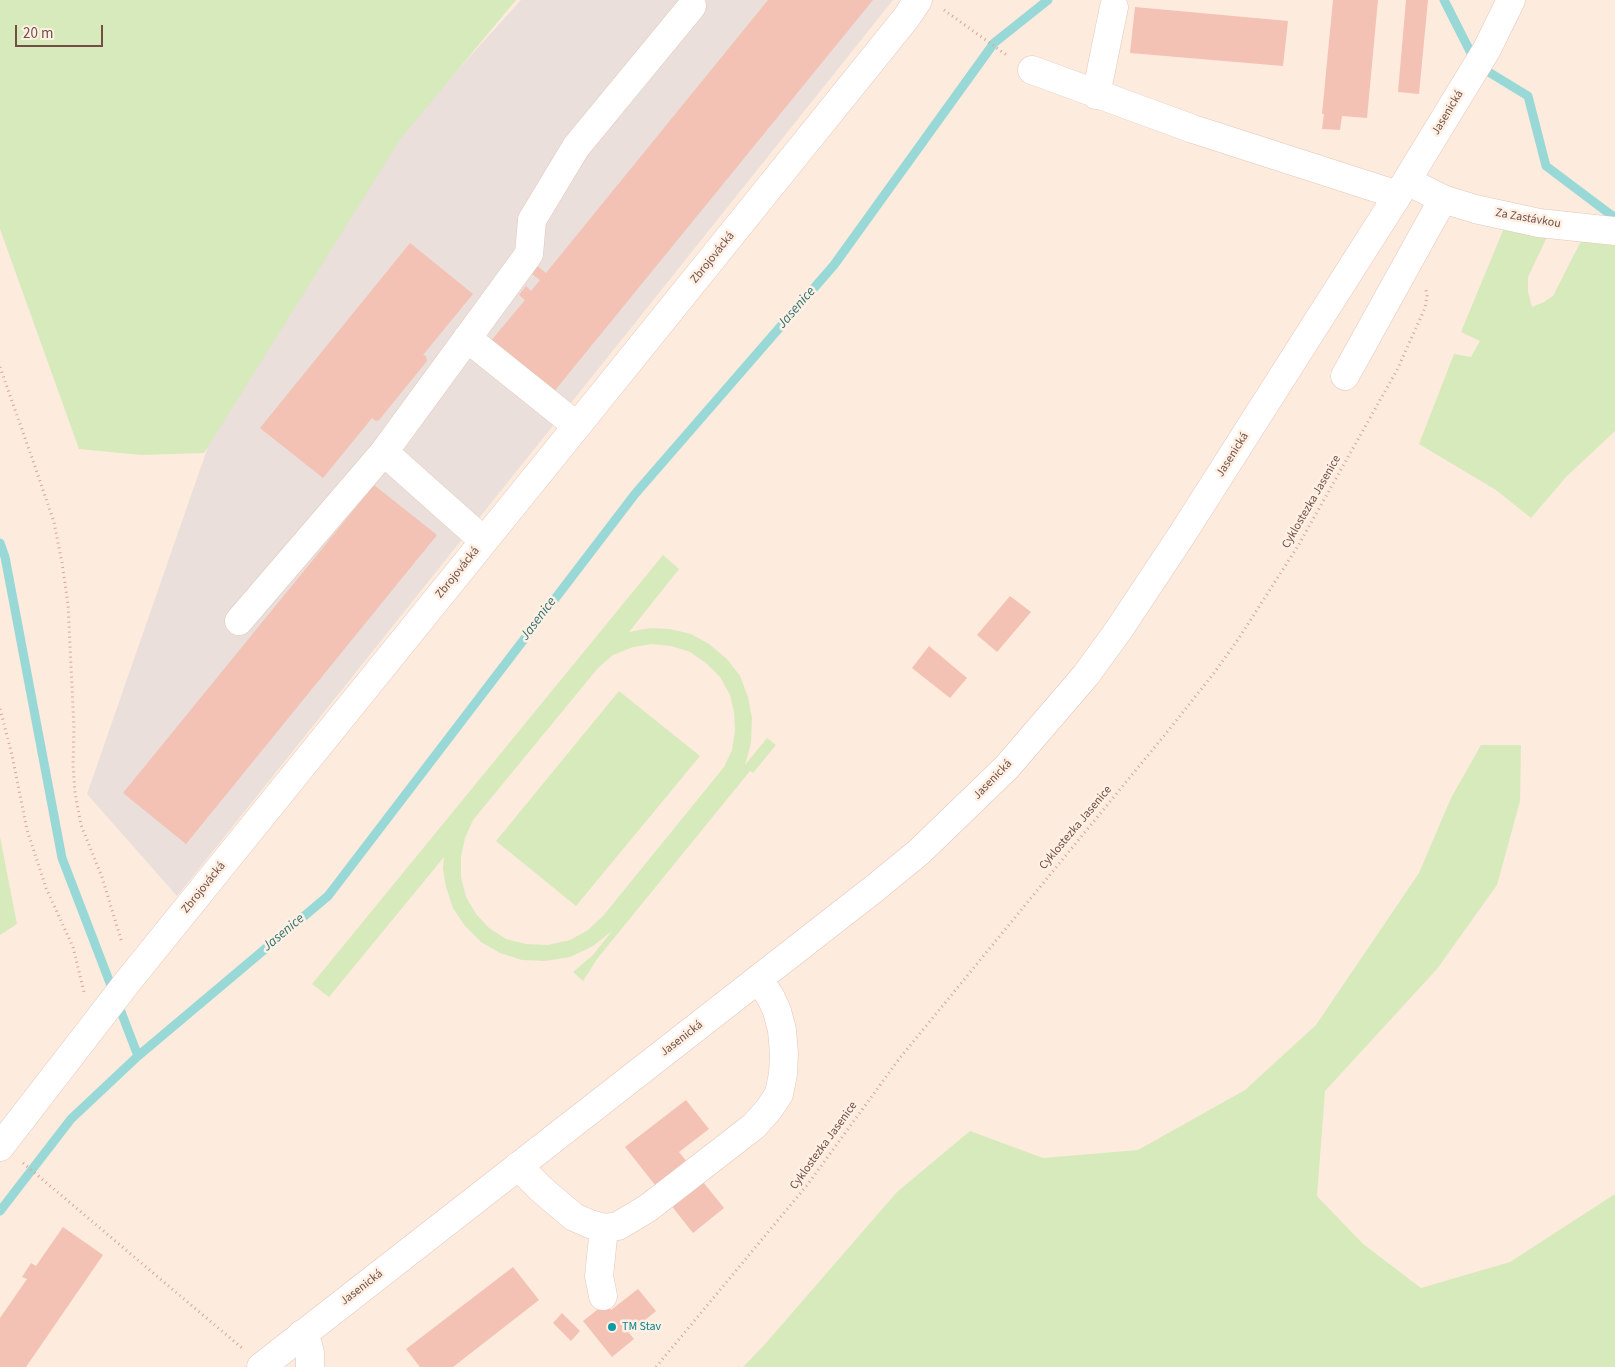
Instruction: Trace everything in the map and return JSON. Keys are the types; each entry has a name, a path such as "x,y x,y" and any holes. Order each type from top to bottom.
{"street":[{"name":"Jasenická","path":"253,1359 302,1334 759,979 919,852 1007,767 1086,675 1183,534 1403,188 1487,49 1510,0"},
{"name":"Zbrojovácká","path":"0,1147 132,977 893,33 928,3"},
{"path":"239,621 384,452 529,254 532,220 576,147 692,6"},
{"path":"1096,95 1114,7"},
{"name":"Za Zastávkou","path":"1032,70 1192,129 1475,209 1539,223 1615,231"},
{"path":"1346,376 1443,199"},
{"path":"467,338 577,426"},
{"path":"384,452 484,541"},
{"path":"518,1166 540,1189 574,1217 604,1228 618,1226 648,1208 754,1126 769,1110 779,1094 784,1054 782,1030 777,1011 759,979"},
{"path":"602,1296 599,1276 604,1228"},
{"path":"302,1334 310,1353 310,1367"}],"path":[{"path":"928,3 977,33 1003,53"},
{"name":"Cyklostezka Jasenice","path":"656,1367 808,1184 899,1059 1172,726 1239,638 1298,546 1397,370 1417,328 1425,308 1427,296 1420,273 1410,259"},
{"path":"0,367 54,522 68,604 72,666 75,793 81,825 102,877 132,977"},
{"path":"0,709 12,755 27,830 46,888 73,947 98,1020"},
{"path":"24,1163 253,1359"}],"shaded area":[{"path":"521,0 893,0 177,896 87,794 265,283"}],"green space":[{"path":"0,0 516,0 401,138 204,453 141,455 79,449 0,229"},
{"path":"1504,228 1548,235 1528,277 1528,292 1532,307 1553,296 1583,237 1615,241 1615,431 1566,477 1531,518 1496,490 1419,444 1454,354 1471,357 1480,341 1461,332"},
{"path":"663,555 679,569 629,632 650,628 670,629 691,634 709,644 727,659 740,676 748,697 752,718 751,743 745,765 767,738 776,745 753,773 750,771 597,959 583,981 573,972 593,955 612,931 593,946 570,957 545,961 522,960 500,953 481,942 465,926 453,908 446,887 443,869 444,857 329,997 312,984","holes":["652,644 671,646 690,652 706,663 720,677 730,695 734,712 735,730 732,750 724,767 603,916 588,930 570,940 548,945 526,944 506,939 489,928 476,914 466,897 461,877 461,857 465,838 473,820 598,668 613,655 633,647"]},
{"path":"619,691 700,756 576,906 496,841"},
{"path":"1481,745 1521,745 1520,801 1497,885 1437,969 1325,1091 1317,1196 1363,1244 1421,1288 1510,1262 1615,1194 1615,1367 743,1367 897,1192 970,1131 1043,1158 1138,1150 1245,1090 1316,1025 1419,873 1451,798"},
{"path":"0,837 17,924 0,935"}],"building":[{"path":"768,0 873,0 552,394 490,342 525,300 519,295 526,286 531,291 540,280 527,270 533,263 546,273"},
{"path":"1333,0 1378,0 1367,118 1342,116 1340,130 1322,129"},
{"path":"1406,0 1428,0 1419,94 1398,92"},
{"path":"1135,7 1288,21 1283,66 1130,53"},
{"path":"410,243 473,294 423,355 426,356 427,361 379,420 376,421 372,418 323,478 260,428"},
{"path":"374,485 437,535 186,844 123,793"},
{"path":"1010,596 1031,612 997,652 977,635"},
{"path":"929,646 967,678 950,698 912,668"},
{"path":"686,1100 709,1129 679,1152 724,1208 693,1233 625,1147"},
{"path":"63,1227 103,1255 26,1367 0,1367 0,1318 27,1279 22,1277 31,1263 36,1266"},
{"path":"513,1267 539,1300 453,1367 420,1367 406,1349"},
{"name":"TM Stav","path":"638,1289 656,1311 629,1333 634,1339 612,1357 583,1321 606,1303 611,1310"},
{"path":"562,1313 580,1331 571,1341 553,1323"}],"waterway":[{"name":"Jasenice","path":"0,1211 71,1119 138,1056 328,896 635,494 834,265 994,43 1048,0"},
{"path":"1444,0 1477,65 1528,96 1546,166 1615,218"},
{"path":"0,543 5,557 62,858 138,1056"}],"place":[{"name":"TM Stav","path":"612,1327"}]}
